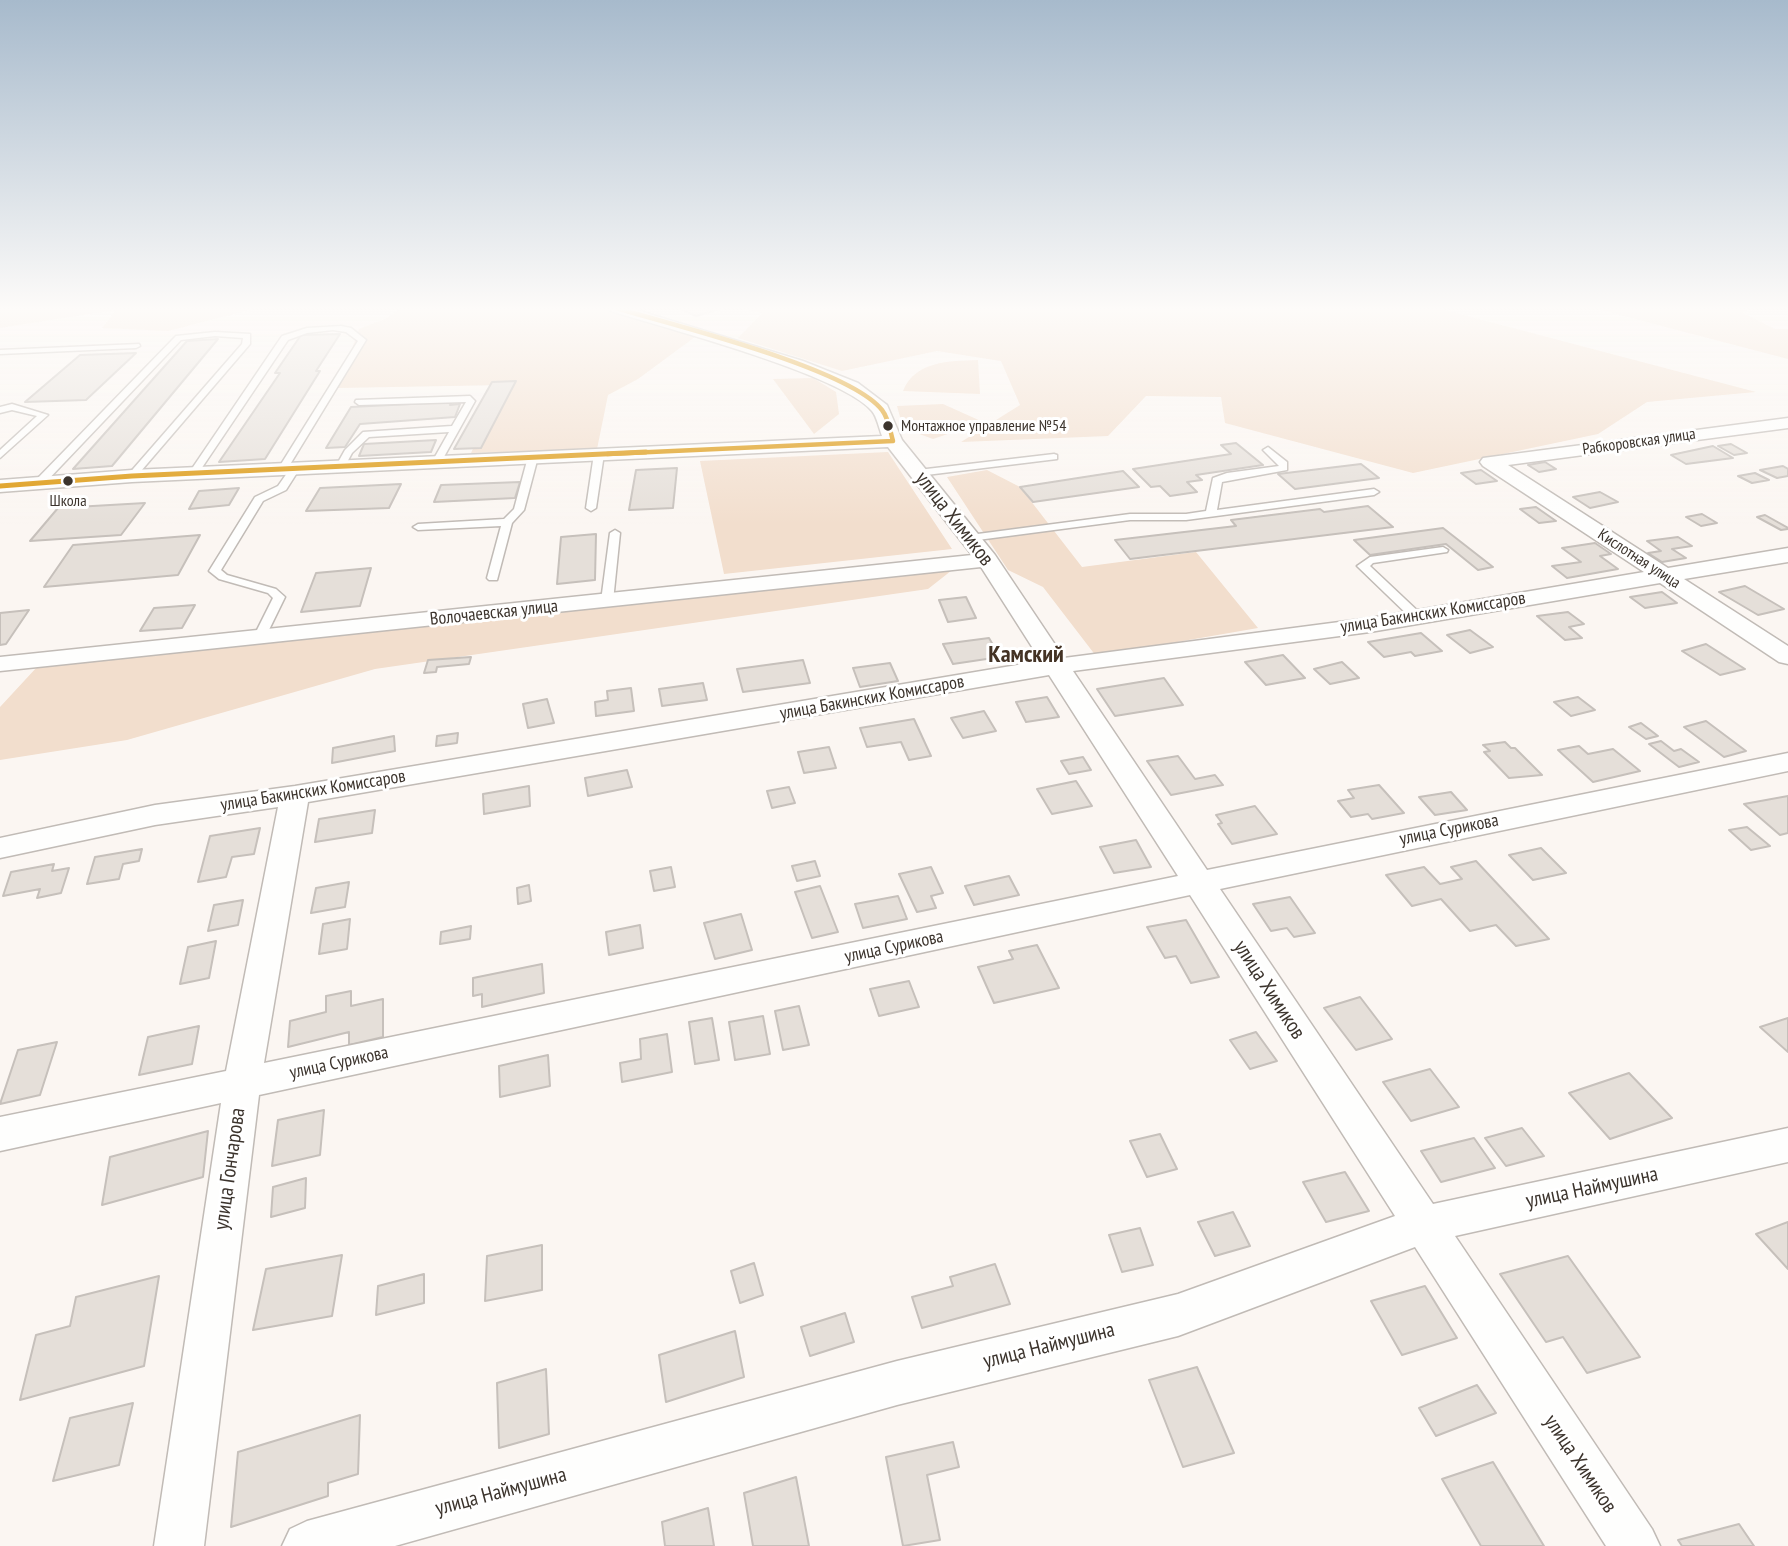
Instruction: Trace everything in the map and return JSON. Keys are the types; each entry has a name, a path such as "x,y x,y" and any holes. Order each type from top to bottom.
{"street":[{"name":"улица Химиков","path":"835,380 852,387 881,409 892,441 979,549 1635,1546"},
{"name":"Рабкоровская улица","path":"1490,462 1788,423"},
{"path":"0,486 132,476 892,441"},
{"name":"Кислотная улица","path":"1490,462 1788,657"},
{"name":"Волочаевская улица","path":"0,664 607,601 979,549"},
{"name":"улица Бакинских Комиссаров","path":"0,848 155,815 295,795 1057,666 1417,617 1788,555"},
{"name":"улица Сурикова","path":"0,1134 756,977 1198,880 1788,762"},
{"name":"улица Гончарова","path":"179,1546 242,1083 295,795"},
{"name":"улица Наймушина","path":"307,1546 897,1383 1178,1315 1422,1225 1788,1145"}],"lane":[{"path":"39,483 138,380"},
{"path":"132,476 215,380"},
{"path":"194,473 257,380"},
{"path":"259,638 279,597 272,591 223,577 215,572 259,499 282,488 289,469 339,380"},
{"path":"359,402 470,399 438,462"},
{"path":"0,404 43,415 0,455"},
{"path":"0,410 12,407"},
{"path":"341,466 348,452 366,434 456,429"},
{"path":"1211,514 1217,480 1227,476 1284,468 1284,464 1268,450"},
{"path":"591,508 599,454"},
{"path":"493,578 508,522 519,510 533,457"},
{"path":"918,473 1054,457"},
{"path":"979,549 1130,517 1186,517 1374,492"},
{"path":"418,527 508,522"},
{"path":"607,601 615,533"},
{"path":"1417,617 1363,566 1370,560 1443,550"}],"shaded area":[{"path":"341,380 636,380 608,395 597,449 471,453 504,385 338,388"},
{"path":"774,380 817,380 836,392 839,414 814,434"},
{"path":"979,380 980,394 903,391 908,381"},
{"path":"1009,380 1711,380 1756,392 1647,402 1598,434 1413,473 1225,423 1221,397 1146,396 1108,436 961,442 1020,405"},
{"path":"943,404 983,422 933,439 903,428 897,406"},
{"path":"888,452 952,549 724,574 700,461"},
{"path":"987,470 1020,487 1082,567 1196,552 1258,628 1096,656 1043,587 1008,570 947,477"},
{"path":"956,567 928,589 375,669 127,740 0,760 0,707 37,667"}],"building":[{"path":"51,380 107,380 86,400 25,402"},
{"path":"152,380 184,380 112,466 73,469"},
{"path":"275,380 314,380 265,459 219,462"},
{"path":"516,381 481,448 454,449 492,382"},
{"path":"451,402 450,405 460,404 455,417 360,424 345,447 326,448 351,407"},
{"path":"436,440 431,452 359,456 364,444"},
{"path":"1236,443 1263,465 1196,475 1202,480 1187,482 1197,492 1170,496 1160,486 1151,487 1133,469 1231,454 1221,445"},
{"path":"1731,444 1747,453 1734,455 1718,446"},
{"path":"1713,446 1733,458 1686,464 1671,455"},
{"path":"1545,462 1556,469 1539,472 1528,465"},
{"path":"1361,464 1379,478 1295,489 1278,474"},
{"path":"1783,466 1788,469 1788,476 1777,478 1760,470"},
{"path":"677,468 673,508 629,510 636,470"},
{"path":"1481,470 1497,481 1476,484 1461,473"},
{"path":"1123,471 1139,487 1033,502 1020,487"},
{"path":"1755,473 1769,480 1752,483 1738,476"},
{"path":"520,482 515,498 434,502 441,485"},
{"path":"401,484 389,508 306,511 320,488"},
{"path":"239,488 229,505 189,509 199,491"},
{"path":"1600,492 1618,502 1590,508 1573,497"},
{"path":"145,503 121,535 30,541 58,508"},
{"path":"1368,506 1393,527 1130,559 1115,540 1236,526 1231,520"},
{"path":"1536,507 1556,521 1539,523 1520,509"},
{"path":"1702,514 1717,523 1701,526 1686,517"},
{"path":"1765,515 1788,529 1781,530 1757,517"},
{"path":"1443,528 1493,567 1478,570 1446,544 1370,555 1354,540"},
{"path":"596,534 595,580 557,584 561,537"},
{"path":"200,535 178,575 44,587 73,545"},
{"path":"1678,537 1692,546 1672,549 1686,558 1662,562 1648,553 1661,551 1647,541"},
{"path":"1595,543 1611,554 1600,556 1618,569 1567,578 1552,566 1581,562 1562,548"},
{"path":"371,568 360,606 301,612 316,573"},
{"path":"1745,586 1784,609 1758,615 1719,592"},
{"path":"1662,592 1677,603 1645,608 1630,597"},
{"path":"966,597 976,618 948,622 939,600"},
{"path":"195,605 182,628 140,631 154,608"},
{"path":"29,610 6,644 0,645 0,613"},
{"path":"1568,612 1584,624 1569,627 1582,638 1565,640 1537,616"},
{"path":"1470,630 1493,647 1470,653 1447,635"},
{"path":"1421,633 1442,651 1415,656 1411,652 1384,657 1368,642"},
{"path":"989,638 1000,657 953,664 943,644"},
{"path":"1706,644 1745,669 1720,675 1682,651"},
{"path":"1283,655 1305,678 1266,685 1245,662"},
{"path":"471,657 469,664 437,667 436,672 424,673 428,660"},
{"path":"803,660 810,683 743,692 737,669"},
{"path":"1342,662 1359,678 1330,684 1314,669"},
{"path":"890,663 898,681 860,687 853,668"},
{"path":"1164,678 1183,705 1115,716 1097,689"},
{"path":"703,683 707,700 662,706 659,689"},
{"path":"631,688 634,711 596,716 595,702 608,700 607,691"},
{"path":"1047,697 1059,717 1026,722 1016,702"},
{"path":"1578,697 1595,710 1571,716 1554,702"},
{"path":"547,699 554,723 528,728 523,704"},
{"path":"984,711 996,731 963,738 951,718"},
{"path":"914,719 931,756 909,760 901,742 867,747 860,728"},
{"path":"1706,721 1746,751 1724,757 1684,727"},
{"path":"1641,723 1658,736 1646,739 1629,727"},
{"path":"458,733 457,743 436,746 437,736"},
{"path":"394,736 395,751 332,763 333,748"},
{"path":"1661,741 1674,751 1681,749 1699,762 1679,767 1649,744"},
{"path":"1505,742 1515,748 1542,775 1509,778 1484,752 1490,751 1483,745"},
{"path":"1579,746 1588,754 1613,749 1640,771 1593,782 1558,750"},
{"path":"829,747 836,768 804,773 798,752"},
{"path":"1178,756 1195,779 1215,775 1223,785 1171,795 1147,761"},
{"path":"1083,757 1091,770 1069,774 1061,761"},
{"path":"627,770 632,787 588,796 585,778"},
{"path":"1076,781 1092,806 1052,814 1037,789"},
{"path":"1379,785 1404,813 1372,819 1368,814 1351,817 1338,801 1354,798 1348,790"},
{"path":"529,786 530,806 484,814 483,794"},
{"path":"789,787 795,803 772,808 767,791"},
{"path":"1451,792 1467,810 1435,815 1419,797"},
{"path":"1788,796 1788,833 1780,835 1744,804"},
{"path":"1255,806 1277,834 1232,844 1218,824 1222,823 1216,815"},
{"path":"375,810 372,833 315,842 319,819"},
{"path":"1747,827 1770,846 1751,850 1729,830"},
{"path":"260,828 254,854 232,857 226,877 198,882 210,836"},
{"path":"1136,840 1151,867 1114,873 1100,847"},
{"path":"1541,848 1566,873 1533,880 1509,855"},
{"path":"142,849 139,861 123,864 119,879 87,884 95,857"},
{"path":"815,861 820,876 797,881 792,866"},
{"path":"1476,861 1549,939 1516,946 1496,925 1470,931 1441,899 1412,906 1386,875 1424,867 1440,884 1462,879 1451,867"},
{"path":"54,864 52,871 69,868 61,893 37,898 40,889 3,896 11,872"},
{"path":"671,867 675,887 654,891 650,871"},
{"path":"931,867 943,893 931,896 936,908 917,912 899,874"},
{"path":"1009,876 1019,895 974,905 965,886"},
{"path":"349,882 345,907 311,913 316,888"},
{"path":"529,885 531,901 518,904 517,888"},
{"path":"820,886 838,932 812,938 795,892"},
{"path":"898,896 907,919 863,928 855,904"},
{"path":"1290,897 1315,933 1294,937 1287,928 1271,931 1253,904"},
{"path":"243,900 238,925 208,931 214,905"},
{"path":"741,914 752,950 715,959 704,923"},
{"path":"350,919 347,949 319,954 323,924"},
{"path":"1186,920 1219,977 1191,983 1176,956 1165,958 1147,927"},
{"path":"640,925 643,948 609,955 606,932"},
{"path":"471,926 470,939 440,944 441,932"},
{"path":"216,941 209,978 180,984 188,947"},
{"path":"1037,945 1059,988 994,1003 978,967 1013,959 1009,951"},
{"path":"542,964 544,993 482,1007 482,994 473,996 473,978"},
{"path":"909,981 919,1007 879,1016 870,989"},
{"path":"351,991 351,1006 383,999 383,1037 349,1045 349,1032 288,1047 290,1021 326,1012 326,996"},
{"path":"1360,997 1392,1039 1356,1050 1324,1008"},
{"path":"799,1006 809,1045 783,1050 775,1011"},
{"path":"763,1016 770,1054 735,1060 729,1022"},
{"path":"712,1018 719,1060 695,1064 689,1022"},
{"path":"1788,1018 1788,1052 1760,1027"},
{"path":"199,1026 192,1064 139,1075 148,1037"},
{"path":"1256,1032 1277,1061 1250,1069 1230,1040"},
{"path":"667,1034 672,1072 622,1082 620,1063 641,1059 640,1039"},
{"path":"57,1042 40,1095 0,1104 18,1050"},
{"path":"548,1055 550,1086 500,1097 499,1066"},
{"path":"1430,1069 1459,1107 1411,1121 1383,1082"},
{"path":"1629,1073 1672,1118 1610,1139 1569,1093"},
{"path":"324,1110 320,1155 272,1166 278,1120"},
{"path":"1522,1128 1544,1156 1506,1166 1485,1138"},
{"path":"208,1131 203,1177 102,1205 110,1157"},
{"path":"1160,1134 1177,1169 1147,1177 1130,1141"},
{"path":"1474,1138 1495,1168 1441,1182 1421,1151"},
{"path":"1345,1172 1369,1211 1326,1222 1303,1182"},
{"path":"306,1178 305,1208 271,1217 273,1187"},
{"path":"1233,1212 1250,1246 1215,1256 1198,1222"},
{"path":"1788,1222 1788,1269 1756,1234"},
{"path":"1140,1228 1153,1265 1122,1272 1109,1235"},
{"path":"542,1245 542,1290 485,1301 487,1256"},
{"path":"342,1255 332,1316 253,1330 266,1269"},
{"path":"1568,1256 1640,1357 1587,1373 1563,1337 1546,1342 1500,1274"},
{"path":"754,1263 763,1295 740,1303 731,1271"},
{"path":"995,1264 1010,1304 922,1328 912,1297 953,1286 950,1277"},
{"path":"424,1274 424,1303 376,1315 378,1286"},
{"path":"159,1276 144,1366 20,1400 36,1335 70,1326 76,1297"},
{"path":"1425,1286 1457,1338 1402,1355 1371,1301"},
{"path":"845,1313 854,1342 810,1356 801,1327"},
{"path":"735,1331 744,1377 666,1402 659,1355"},
{"path":"1197,1367 1234,1453 1183,1467 1149,1380"},
{"path":"546,1369 549,1434 499,1448 497,1383"},
{"path":"1477,1385 1496,1413 1436,1436 1419,1408"},
{"path":"133,1403 119,1465 53,1481 70,1418"},
{"path":"360,1415 358,1474 328,1483 328,1496 231,1527 238,1452"},
{"path":"953,1442 959,1467 927,1475 940,1540 903,1546 886,1457"},
{"path":"1493,1462 1544,1546 1481,1546 1442,1479"},
{"path":"796,1477 809,1546 753,1546 744,1493"},
{"path":"708,1508 714,1546 665,1546 662,1522"},
{"path":"1739,1524 1754,1546 1682,1546 1678,1540"}],"transit line":[{"path":"836,380 865,395 882,410 893,441"},
{"path":"0,486 132,476 893,441"}],"place":[{"name":"Монтажное управление №54","path":"888,426"},
{"name":"Школа","path":"68,481"}],"district":[{"name":"Камский","path":"1026,655"}]}
